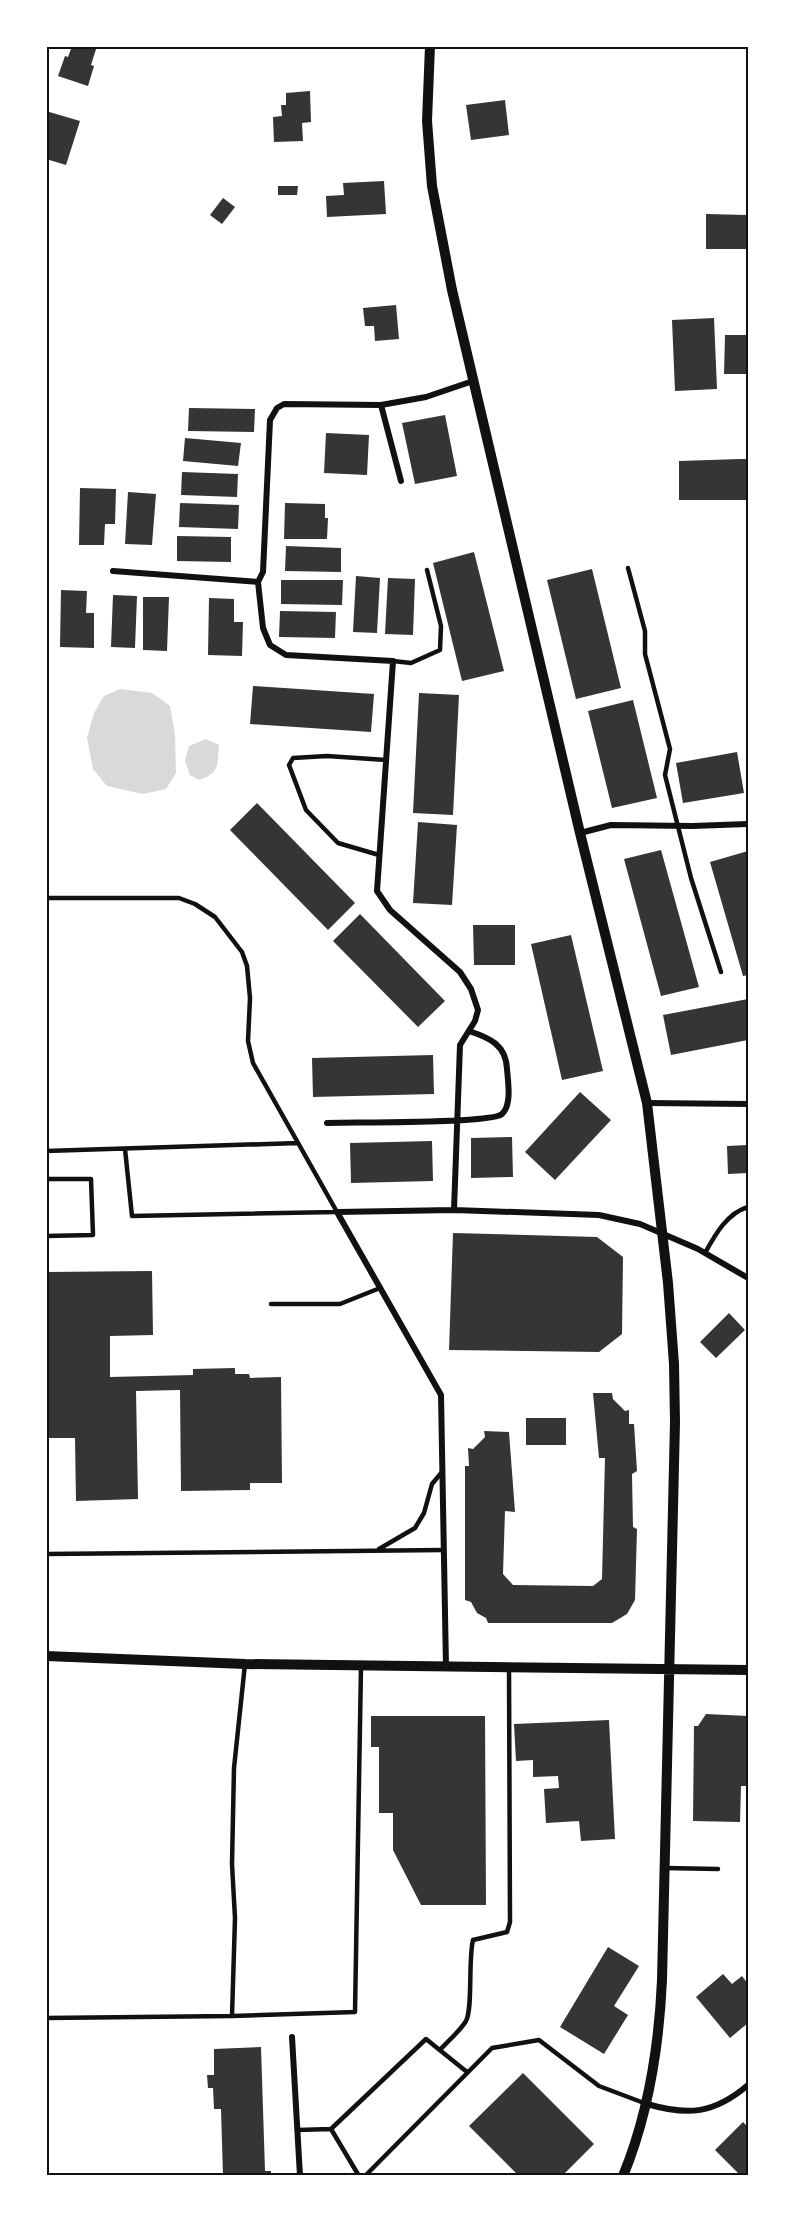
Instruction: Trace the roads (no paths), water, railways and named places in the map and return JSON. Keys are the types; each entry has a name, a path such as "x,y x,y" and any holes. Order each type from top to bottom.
{"street":[{"path":"429,46 427,121 432,186 452,290 580,833 647,1103 663,1233 673,1353 675,1422 660,2010 647,2103 623,2175"},
{"path":"454,1210 460,1045 476,1022 478,1010 471,989 460,972 390,910 377,891 393,662 286,655 270,645 263,628 258,582 263,572 270,420 278,408 284,404 381,405 426,397 473,381"},
{"path":"381,405 401,481"},
{"path":"113,572 258,582"},
{"path":"580,833 611,825 748,824"},
{"path":"327,1123 496,1117 507,1106 506,1058 499,1045 491,1038 469,1031"},
{"path":"647,1103 748,1104"},
{"path":"446,1667 441,1395 337,1212 454,1210 599,1215 640,1224 663,1233 705,1253 748,1278"},
{"path":"46,1656 245,1664 748,1670"},
{"path":"292,2037 300,2175"},
{"path":"647,2103 669,2110 693,2112 711,2108 748,2085"}],"lane":[{"path":"628,568 645,631 645,654 670,749 665,775 691,878 721,972"},
{"path":"393,662 411,663 440,650 441,626 427,570"},
{"path":"379,855 338,843 306,810 290,765 293,758 327,756 386,759"},
{"path":"46,898 179,898 195,904 215,917 242,952 247,966 248,1041 253,1063 337,1212 132,1216 125,1149"},
{"path":"46,1151 298,1143"},
{"path":"46,1179 91,1179 93,1236 46,1236"},
{"path":"705,1253 717,1232 728,1219 748,1208"},
{"path":"271,1304 340,1304 380,1288"},
{"path":"377,1550 415,1528 424,1513 432,1484 442,1472"},
{"path":"46,1554 443,1550"},
{"path":"232,2016 235,1918 232,1864 234,1768 245,1664"},
{"path":"46,2018 356,2012 361,1665"},
{"path":"440,2050 466,2021 469,2010 470,1952 473,1940 507,1932 510,1922 509,1668"},
{"path":"665,1868 718,1869"},
{"path":"297,2130 331,2129 426,2039 467,2072"},
{"path":"365,2175 492,2048 538,2040 599,2086 647,2103"},
{"path":"331,2129 359,2175"}]}
